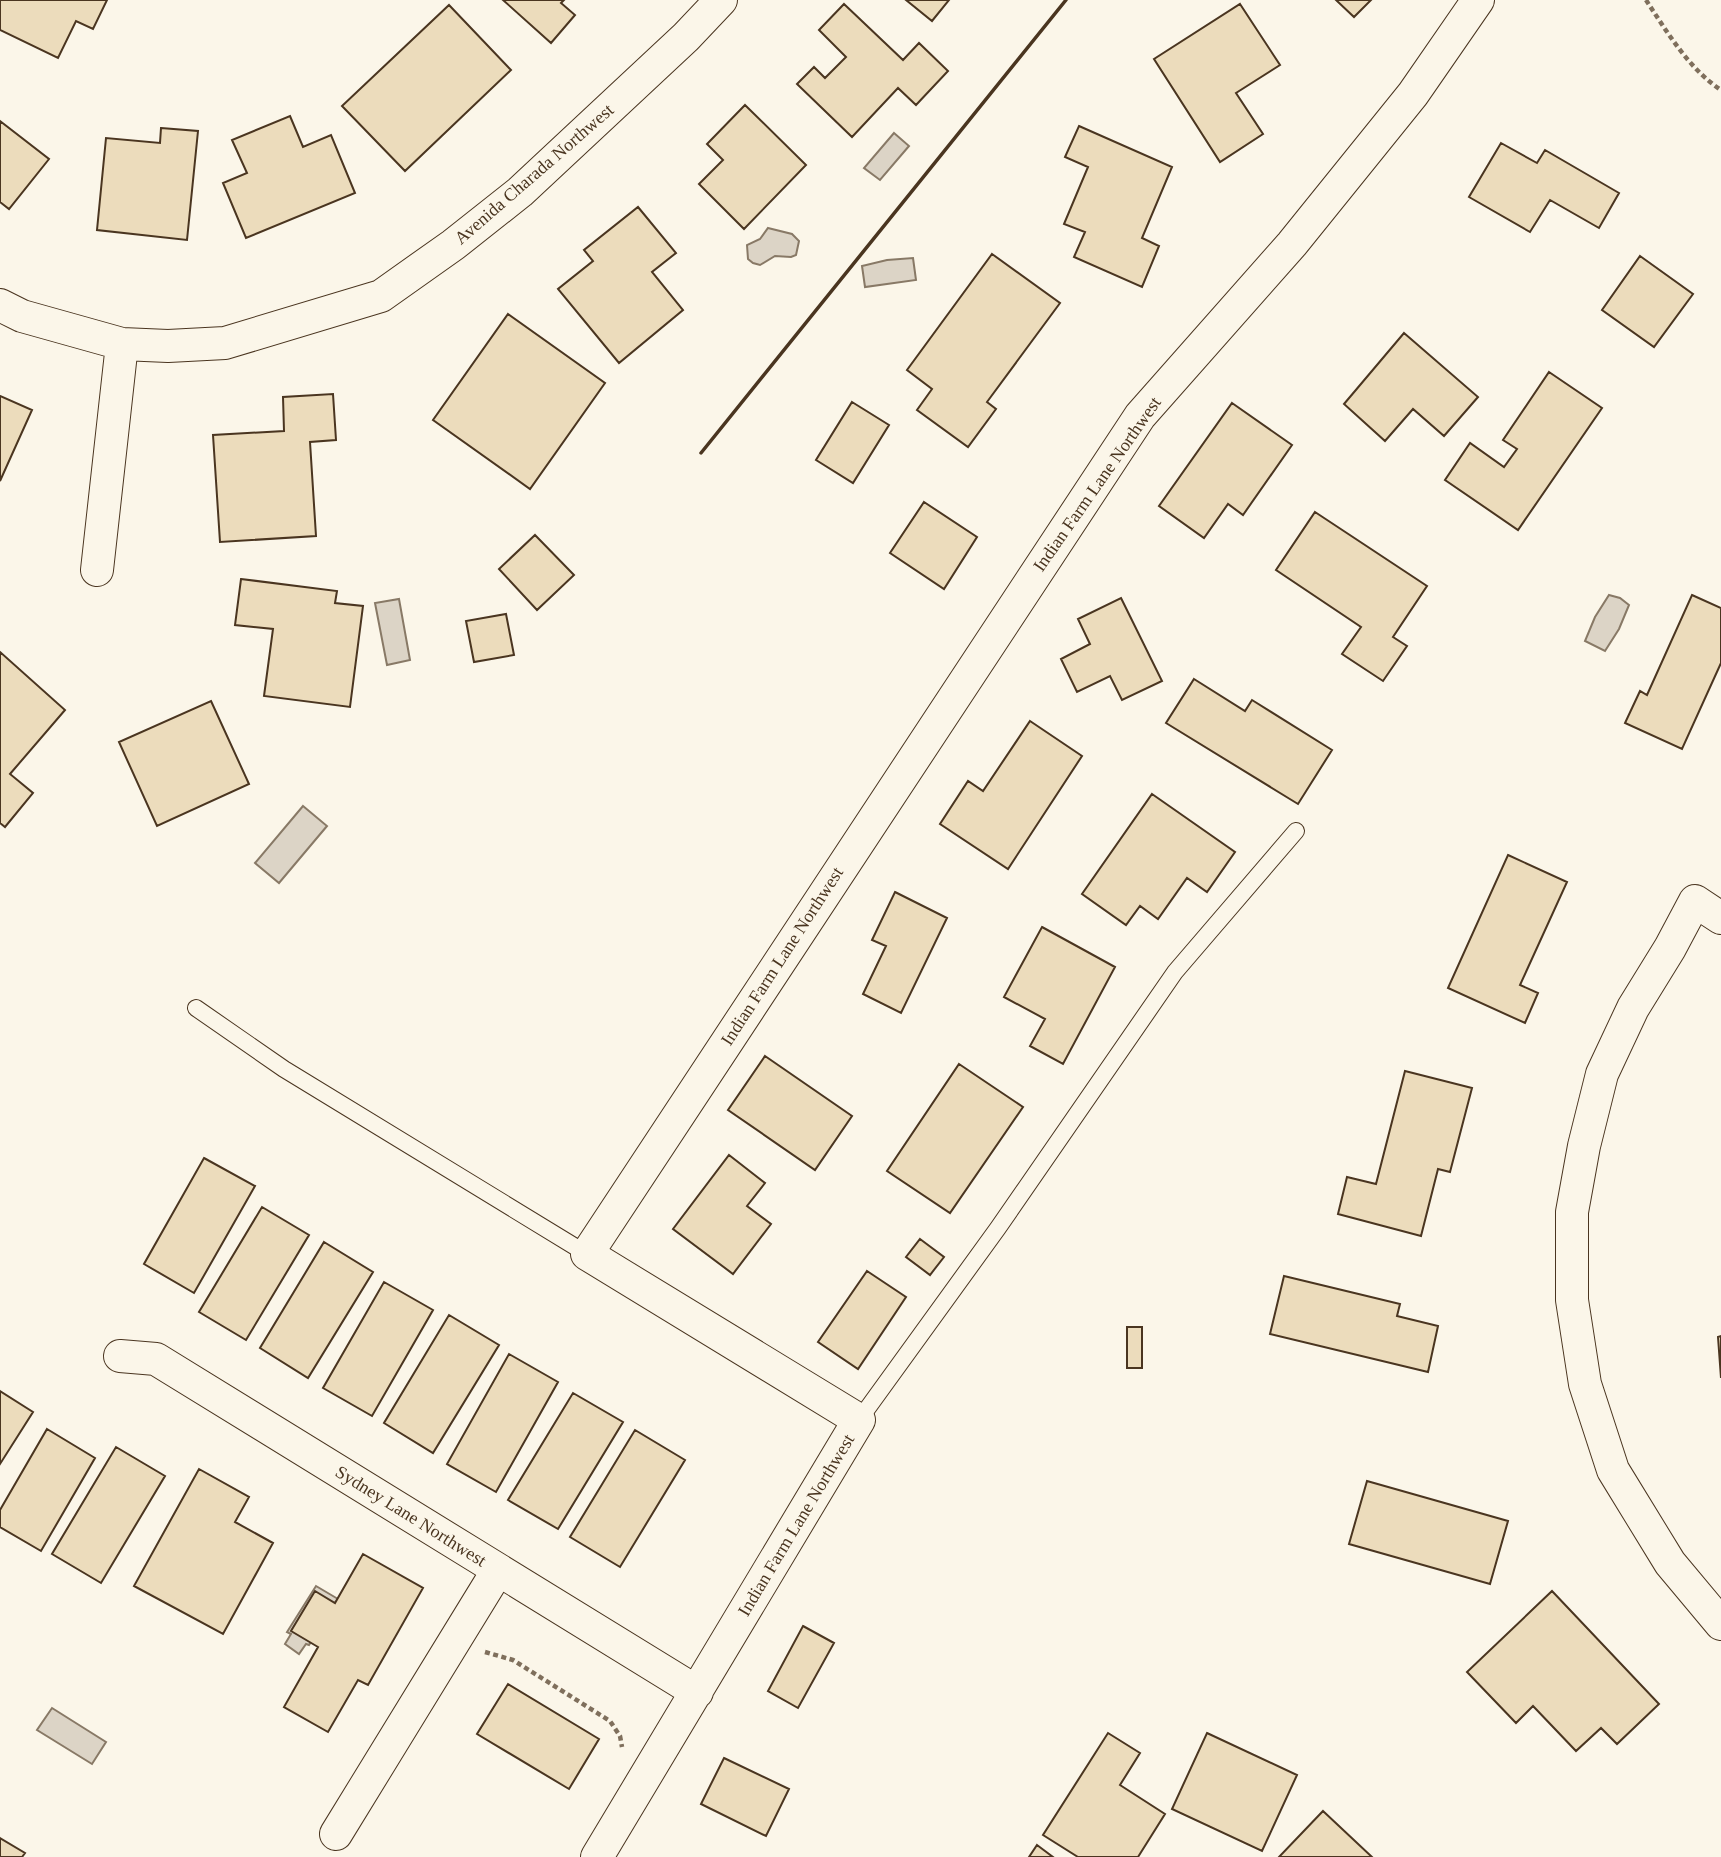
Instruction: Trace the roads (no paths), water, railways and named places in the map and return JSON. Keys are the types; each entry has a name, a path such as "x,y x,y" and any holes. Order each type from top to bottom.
{"street":[{"name":"Avenida Charada Northwest","path":"0,305 22,316 122,344 168,346 225,343 381,296 453,245 520,192 686,37 721,0"},
{"name":"Indian Farm Lane Northwest","path":"597,1857 859,1420 587,1254 1140,416 1299,234 1413,94 1478,0"},
{"path":"97,570 122,344"},
{"path":"1721,918 1695,901 1633,1008 1602,1074 1584,1146 1572,1212 1572,1300 1585,1384 1613,1470 1670,1563 1721,1624"},
{"name":"Sydney Lane Northwest","path":"120,1356 156,1359 696,1692"},
{"path":"336,1834 498,1570"}],"lane":[{"path":"859,1420 998,1228 1175,972 1296,831"},
{"path":"196,1008 284,1069 587,1254"}]}
